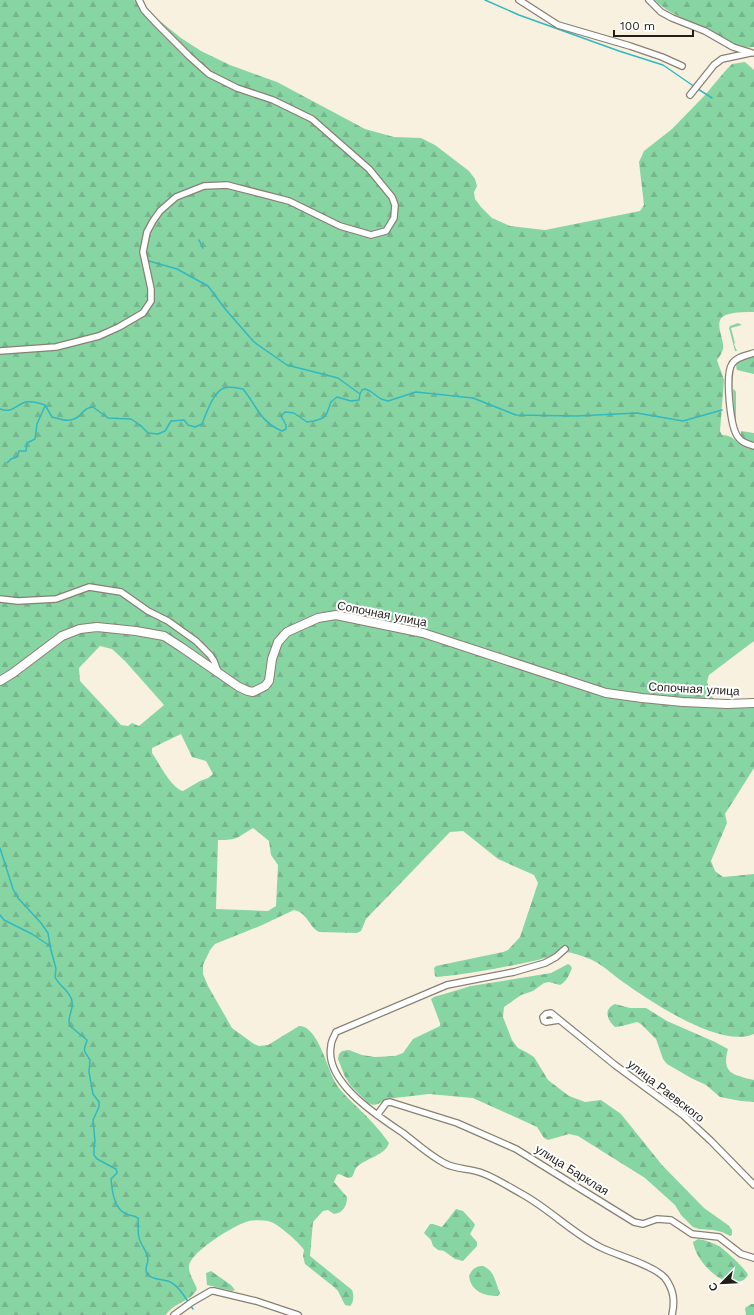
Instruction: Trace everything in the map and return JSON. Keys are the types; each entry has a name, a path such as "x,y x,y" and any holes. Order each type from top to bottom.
{"main road":[{"name":"Сопочная улица","path":"0,681 62,636 80,629 97,627 136,631 164,636 239,687 248,691 259,690 269,681 272,659 278,642 287,632 318,618 336,615 424,633 606,693 683,702 727,704 754,703"}],"street":[{"path":"0,352 56,347 99,336 119,327 143,313 151,301 151,289 143,252 147,232 160,211 176,197 204,186 227,185 289,201 340,226 371,236 386,231 394,218 395,205 392,197 369,169 312,119 273,100 237,88 210,74 190,57 158,25 144,10 139,0"},
{"path":"649,0 661,12 672,18 705,31 733,47 753,52"},
{"path":"524,1 558,25 630,46 662,57 682,66"},
{"path":"690,95 714,65 722,60 753,52"},
{"path":"754,353 738,358 732,364 730,370 730,411 735,433 745,444 754,446"},
{"path":"0,599 18,601 56,598 89,587 121,592 148,611 168,621 196,642 210,655 218,672"},
{"path":"565,949 556,958 545,963 514,972 447,985 336,1032 330,1048 334,1068 341,1081 354,1096 377,1115 444,1163 455,1168 481,1172 493,1178 538,1203 581,1236 602,1248 661,1274 668,1282 673,1292 674,1306 672,1315"},
{"name":"улица Раевского","path":"559,1020 615,1065 683,1115 711,1141 754,1186"},
{"name":"улица Барклая","path":"377,1115 386,1103 390,1102 457,1123 516,1149 634,1222 644,1224 657,1220 671,1220 692,1234 719,1237 741,1254 754,1258"},
{"path":"174,1315 192,1302 211,1291 214,1291 256,1301 298,1315"}],"green space":[{"path":"0,0 134,0 181,38 201,51 230,65 277,82 365,129 394,137 421,138 435,145 469,171 475,179 477,186 474,192 475,199 492,218 510,226 545,230 640,211 644,205 639,162 644,151 672,129 732,64 745,62 754,70 754,312 738,312 723,316 719,324 723,349 717,360 724,380 720,431 722,435 732,438 744,447 754,449 754,641 709,675 707,682 714,701 754,706 754,768 725,814 727,823 711,861 715,871 723,877 754,874 754,1034 740,1037 723,1035 686,1021 650,1000 594,961 569,952 488,970 450,976 435,976 434,968 436,966 508,950 520,937 538,883 534,875 498,859 463,831 450,832 366,919 361,931 357,933 319,932 302,914 294,910 260,926 215,944 210,950 203,965 203,974 208,986 232,1028 254,1044 259,1046 268,1045 299,1026 311,1032 321,1048 331,1074 338,1087 365,1114 389,1143 383,1151 356,1168 352,1177 348,1178 339,1174 337,1175 334,1182 347,1197 345,1206 342,1211 334,1214 328,1210 323,1211 313,1222 310,1256 352,1290 353,1298 350,1306 345,1305 338,1291 334,1287 305,1264 303,1256 304,1250 293,1238 272,1222 256,1220 234,1227 214,1239 197,1253 191,1260 189,1266 197,1289 195,1293 169,1311 166,1315 0,1315","holes":["100,646 112,649 125,661 164,705 139,726 132,723 128,726 121,725 80,681 79,668","181,734 192,757 206,761 213,774 183,791 174,785 166,775 152,753 152,748","253,828 269,841 271,855 278,865 276,906 268,911 216,909 218,840 230,840"]},
{"path":"655,0 754,0 754,47 740,46 727,41 703,27 671,13"},
{"path":"738,323 742,325 731,328 737,351 735,351 729,328 730,326"},
{"path":"754,354 754,374 737,370 737,364 741,359"},
{"path":"734,389 736,392 736,423 734,414"},
{"path":"741,431 754,433 754,442 746,440 741,436"},
{"path":"568,964 572,968 568,978 560,985 549,982 544,983 533,991 521,995 504,1007 503,1017 512,1040 518,1048 534,1057 548,1080 569,1096 585,1102 601,1100 621,1114 662,1165 704,1208 728,1225 732,1230 732,1235 730,1236 722,1232 693,1227 681,1215 675,1205 645,1178 578,1136 569,1134 548,1140 544,1138 537,1127 473,1098 429,1094 386,1099 373,1105 368,1103 351,1086 345,1077 338,1059 339,1054 342,1051 349,1050 362,1055 375,1057 395,1056 403,1053 413,1039 440,1026 431,999 434,997 471,986 551,973"},
{"path":"615,1004 630,1008 646,1008 667,1021 728,1049 726,1064 731,1072 735,1075 754,1080 754,1102 720,1097 706,1085 667,1064 663,1059 656,1039 641,1024 637,1022 615,1027 612,1024 608,1018 608,1012 611,1006"},
{"path":"456,1209 463,1211 475,1225 470,1234 477,1242 477,1246 463,1261 455,1259 444,1251 438,1250 433,1246 431,1240 424,1233 430,1224 442,1227"},
{"path":"698,1239 722,1248 743,1268 748,1275 747,1277 739,1282 728,1282 714,1274 702,1262 698,1255 693,1242"},
{"path":"483,1266 490,1271 494,1277 500,1293 498,1296 479,1292 470,1281 469,1276 471,1271 476,1267"},
{"path":"211,1271 231,1285 235,1290 232,1291 207,1285 206,1273"},
{"path":"751,1304 754,1304 754,1315 746,1315 745,1308"}],"waterway":[{"path":"485,0 519,15 619,51 663,65 695,87"},
{"path":"698,89 712,98"},
{"path":"199,240 203,248"},
{"path":"149,261 177,269 208,286 226,310 254,342 287,365 338,378 360,394 362,390 365,389 381,399 388,401 416,392 473,398 516,415 576,416 637,413 683,421 722,410"},
{"path":"0,409 11,410 26,402 36,402 45,405 52,417 71,420 75,419 87,409 93,407 108,418 131,419 148,433 158,434 165,431 171,421 184,420 188,425 195,427 202,424 210,404 216,394 226,387 231,387 243,389 264,418 282,431 286,429 286,425 281,416 285,412 294,413 307,422 314,421 323,418 327,413 331,402 337,397 351,401 359,400 360,394"},
{"path":"7,463 11,459 17,457 19,451 26,451 27,443 35,439 37,424 45,406"},
{"path":"0,848 13,889 18,898 48,933 50,945"},
{"path":"0,915 4,920 32,934 50,946 56,969 55,977 71,997 72,1008 69,1020 70,1026 87,1040 84,1051 90,1060 89,1072 93,1094 99,1102 99,1107 93,1120 95,1141 94,1155 97,1159 116,1169 117,1173 111,1179 114,1199 122,1212 138,1218 138,1232 140,1240 148,1257 146,1270 148,1275 153,1278 169,1281 175,1285 193,1309"}]}
